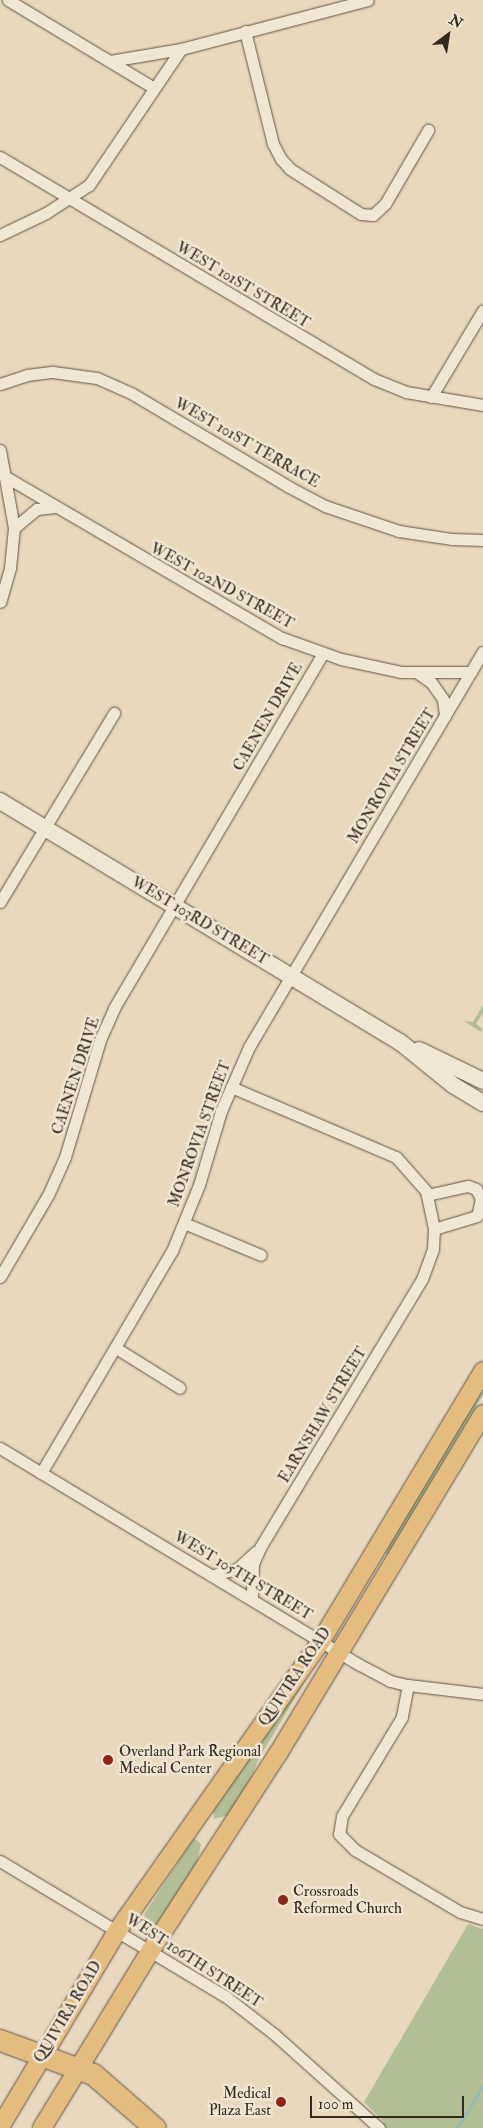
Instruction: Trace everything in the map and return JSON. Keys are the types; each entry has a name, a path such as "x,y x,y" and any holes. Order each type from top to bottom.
{"highway":[{"path":"0,2040 43,2054 93,2074 155,2128"}],"main road":[{"name":"WEST 103RD STREET","path":"0,801 400,1042 483,1081"},
{"name":"WEST 103RD STREET","path":"400,1042 453,1085 483,1103"},
{"name":"QUIVIRA ROAD","path":"0,2127 118,1930 321,1641 483,1371"},
{"name":"QUIVIRA ROAD","path":"42,2128 151,1950 223,1841 340,1653 483,1414"}],"street":[{"path":"8,0 154,88"},
{"path":"26,11 33,0"},
{"path":"110,61 181,49 368,0"},
{"path":"245,31 273,144 281,159 290,169 361,214 373,215 385,204 428,130"},
{"path":"0,235 69,198 89,185 101,172 181,49"},
{"name":"WEST 101ST STREET","path":"0,157 350,367 406,392 483,405"},
{"path":"431,397 483,310"},
{"name":"WEST 101ST TERRACE","path":"0,384 27,375 53,372 97,378 131,393 289,488 325,506 399,531 452,540 483,540"},
{"path":"0,450 14,528 10,568 0,602"},
{"name":"WEST 102ND STREET","path":"6,477 255,625 323,654 372,667 416,672 471,672"},
{"path":"14,528 37,510 55,507"},
{"name":"MONROVIA STREET","path":"41,1472 155,1283 184,1224 231,1087 249,1047 483,652"},
{"name":"CAENEN DRIVE","path":"0,1277 45,1200 61,1166 100,1040 114,1008 323,654"},
{"path":"416,672 431,682 443,700 445,716"},
{"path":"0,902 114,713"},
{"path":"231,1087 383,1150 410,1170 427,1195 434,1229 477,1216 481,1199 476,1189 468,1186 427,1195"},
{"path":"184,1224 261,1255"},
{"name":"EARNSHAW STREET","path":"252,1598 253,1564 260,1548 427,1269 434,1229"},
{"path":"116,1348 180,1388"},
{"name":"WEST 105TH STREET","path":"0,1448 252,1598 340,1653 390,1681 408,1686 483,1694"},
{"name":"EARNSHAW STREET","path":"213,1575 237,1569 260,1548"},
{"path":"408,1686 402,1717 342,1816 339,1834 354,1850 452,1908 473,1918 482,1919"},
{"name":"WEST 106TH STREET","path":"0,1861 151,1950 250,2014 378,2128"}],"green space":[{"path":"483,1005 483,1013 476,1024 483,1029 481,1032 464,1021 473,1022"},
{"path":"483,1382 483,1395 388,1554 385,1553"},
{"path":"305,1674 308,1676 258,1760 245,1796 229,1815 214,1819 213,1811"},
{"path":"194,1838 201,1844 197,1863 154,1931 146,1930 143,1924 145,1913"},
{"path":"468,1924 483,1929 483,2128 381,2128 384,2122 364,2102"}],"waterway":[{"path":"457,2128 483,2086"}],"place":[{"name":"Overland Park Regional Medical Center","path":"108,1760"},
{"name":"Crossroads Reformed Church","path":"283,1900"},
{"name":"Medical Plaza East","path":"281,2102"}]}
